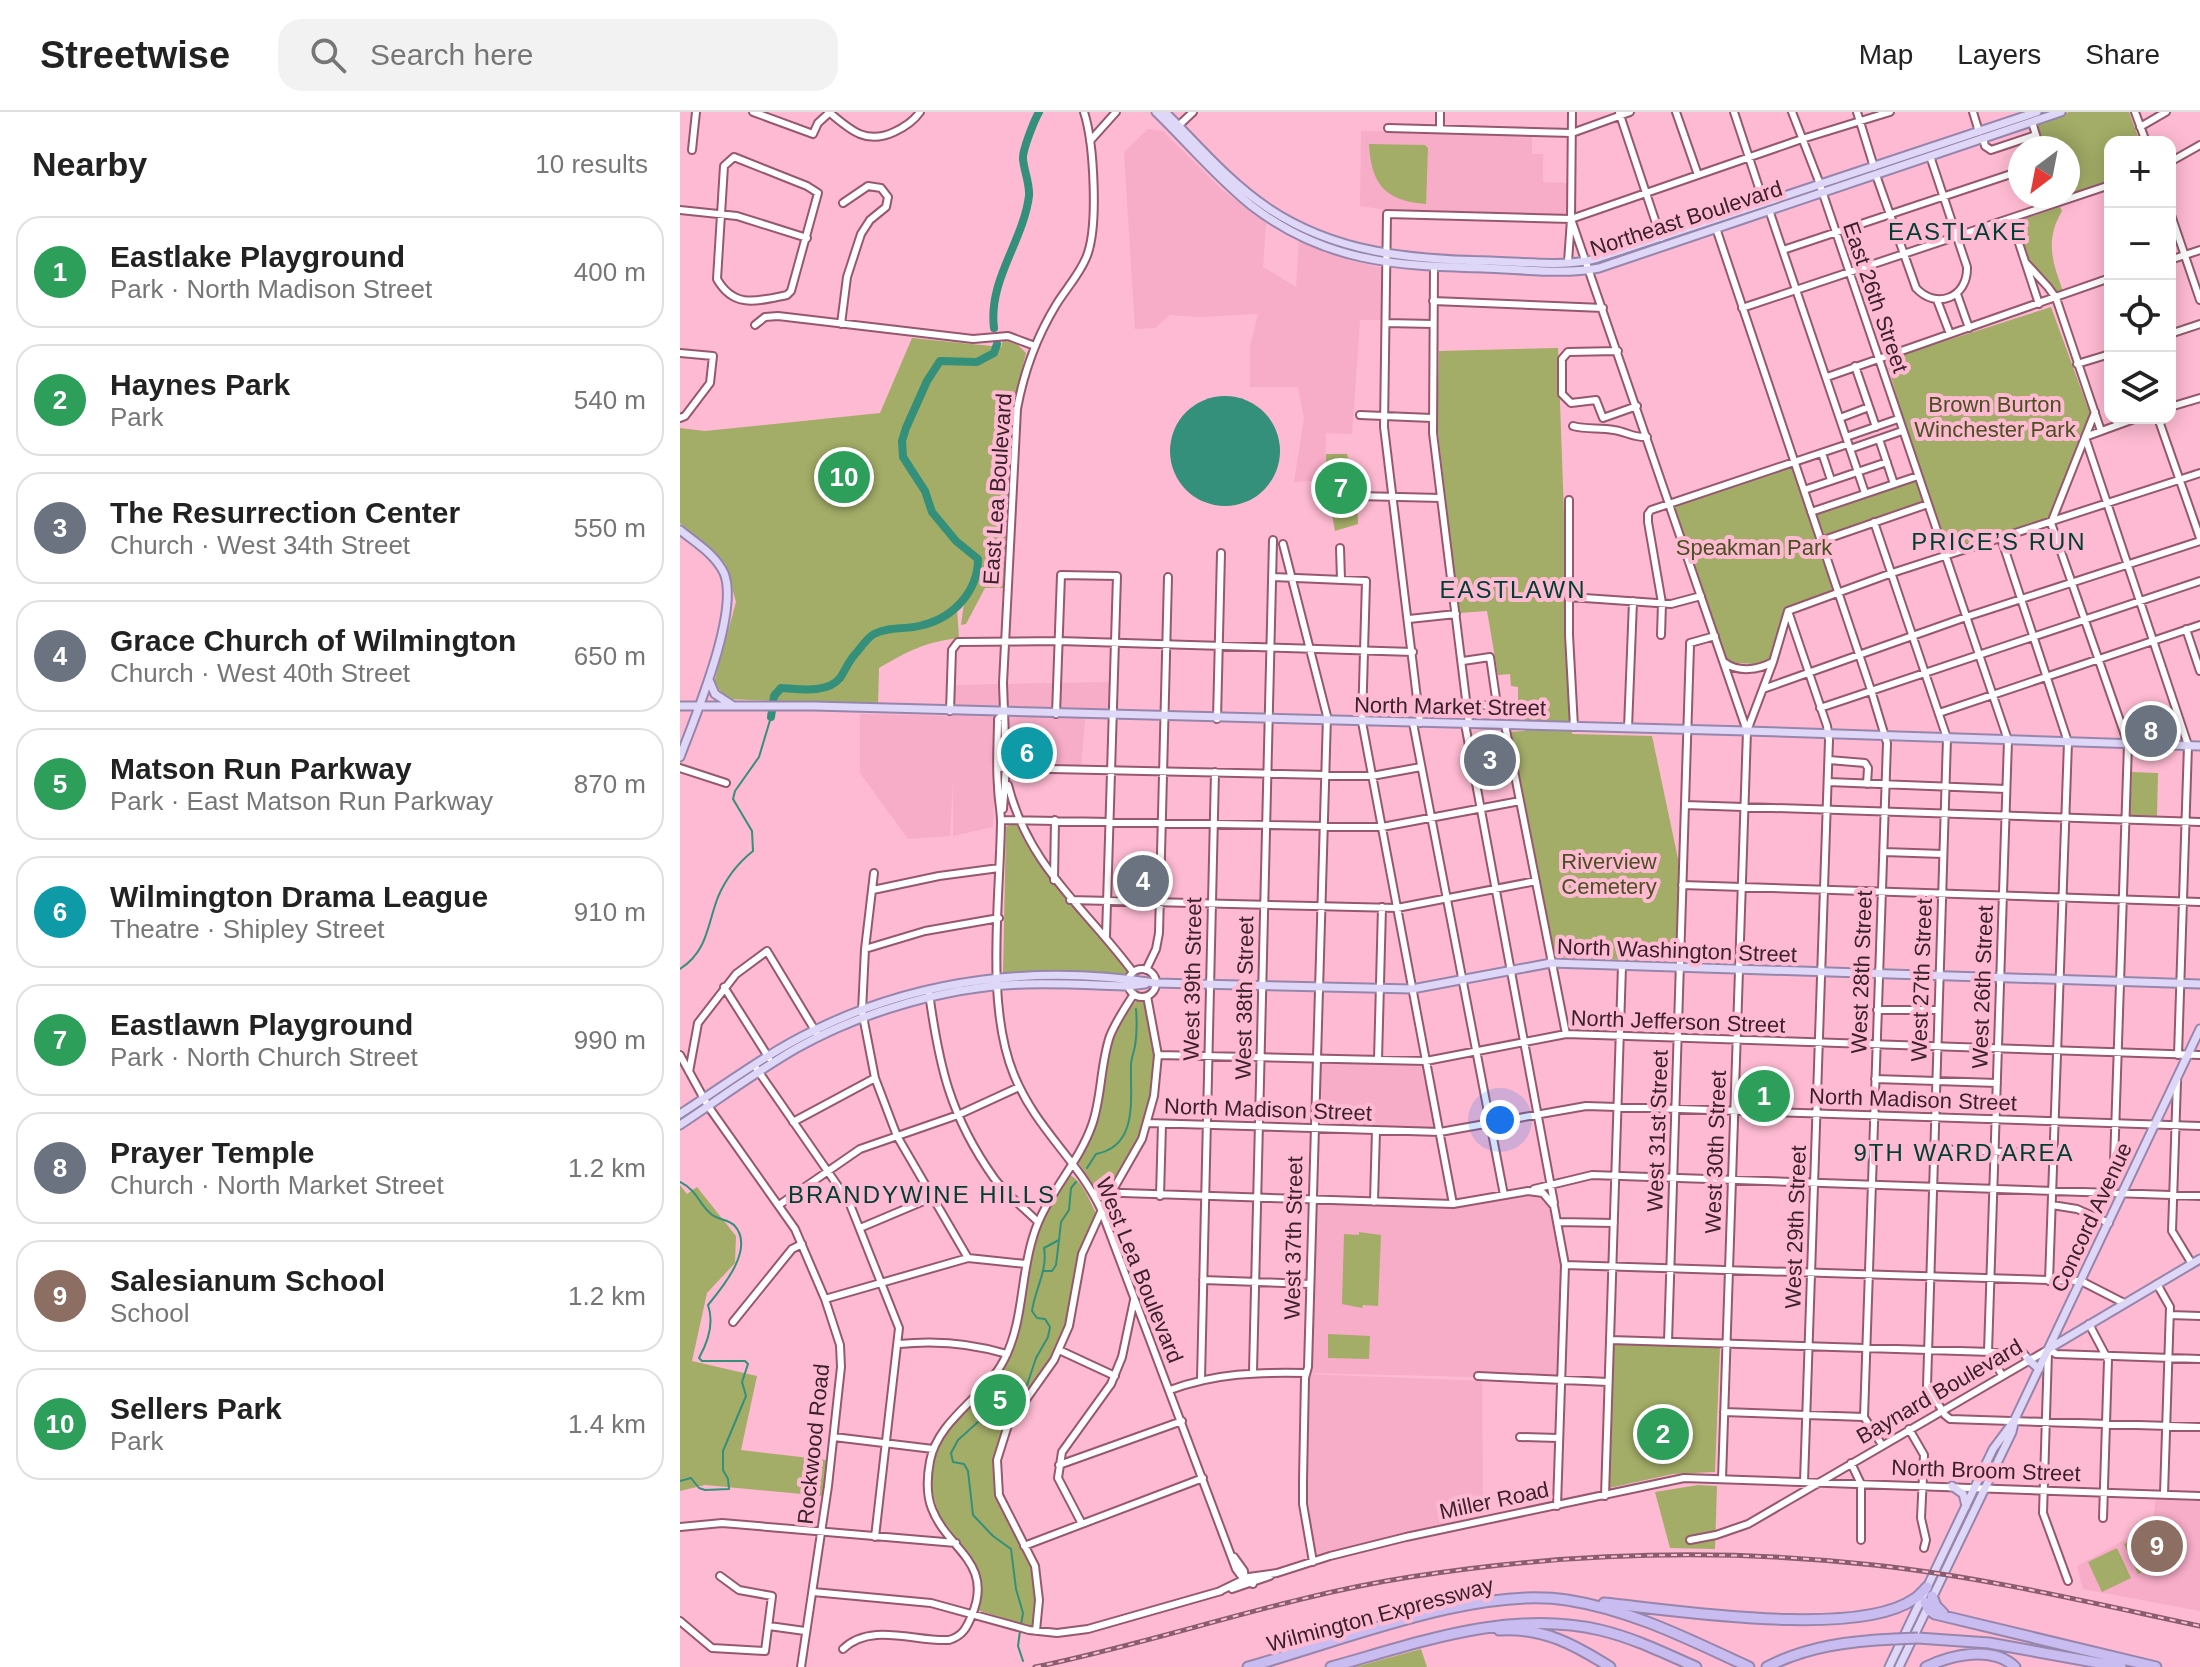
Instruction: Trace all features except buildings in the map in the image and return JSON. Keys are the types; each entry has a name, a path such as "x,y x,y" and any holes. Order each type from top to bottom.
{"highway":[{"name":"Wilmington Expressway","path":"1248,1667 1469,1606 1515,1598 1566,1600 1648,1621 1749,1667"},
{"path":"1566,1600 1777,1620 1812,1620 1866,1615 1900,1607 1914,1599 1928,1598 1935,1614 2156,1667"},
{"name":"Wilmington Expressway","path":"1331,1667 1489,1626 1550,1623 1601,1630 1649,1645 1696,1667"},
{"path":"1417,1643 1482,1632 1532,1631 1573,1644 1606,1665"},
{"path":"1767,1667 1830,1645 1918,1638 1989,1643 2121,1667"},
{"path":"1926,1667 1973,1654 2001,1658 2015,1667"}],"main road":[{"path":"1156,112 1165,116 1233,181 1269,209 1299,226 1343,244 1387,259 1433,263 1568,262 1589,265"},
{"path":"2032,115 2048,112"},
{"name":"Northeast Boulevard","path":"1589,265 1661,238 1875,171 2032,115 2061,112"},
{"name":"Northeast Boulevard","path":"1875,171 1939,153 1981,135"},
{"path":"1716,228 1719,223 1763,206"},
{"name":"Northeast Boulevard","path":"1433,263 1589,265 1716,228 1763,206"},
{"path":"680,530 717,562 728,587 729,602 709,678 680,757"},
{"path":"709,678 715,694 734,706"},
{"name":"North Market Street","path":"680,706 1688,729 2200,746"},
{"name":"North Washington Street","path":"680,1114 706,1102 770,1059 817,1033 929,993 998,976 1412,989 1551,963 2200,984"},
{"name":"North Washington Street","path":"929,993 1130,979"},
{"name":"Concord Avenue","path":"1938,1574 1993,1449 2014,1421 2109,1223 2117,1193 2200,1029"},
{"path":"680,1125 706,1102"},
{"name":"Baynard Boulevard","path":"2049,1349 2200,1259"},
{"path":"2028,1359 2039,1369"},
{"name":"Concord Avenue","path":"1938,1574 1985,1488 2012,1432 2014,1421"},
{"path":"1952,1486 1963,1494 1966,1507"},
{"path":"1889,1667 1928,1598 1976,1497 1975,1487"},
{"path":"1899,1667 1938,1574"}],"street":[{"path":"692,150 696,112"},
{"path":"753,112 813,134 818,123 830,112 849,129 874,138 902,129 920,112"},
{"name":"East Lea Boulevard","path":"1004,713 1017,409 1026,367 1035,346 1086,259 1092,238 1090,141 1084,112"},
{"path":"1090,141 1116,112"},
{"path":"1176,128 1193,112"},
{"path":"1440,112 1440,129"},
{"path":"1568,262 1572,112"},
{"path":"1388,128 1572,133 1630,112"},
{"path":"1676,112 1698,175"},
{"path":"1734,112 1763,206 1783,250 1865,493"},
{"name":"East 26th Street","path":"1792,112 1821,188 2008,740"},
{"path":"1857,112 1916,288 1926,297 1937,300 1957,294 1965,285 1968,272 1930,156"},
{"path":"1504,1195 1421,767 1413,652 1384,416 1387,214 1571,219 1890,112"},
{"path":"1973,112 1985,146 1991,150 2036,135 2032,115"},
{"path":"2135,112 2144,136"},
{"path":"2140,127 2166,112"},
{"path":"1620,114 1661,238"},
{"path":"2176,159 2200,145"},
{"path":"734,157 818,193 791,291 787,295 746,301 724,293 717,279 720,213 724,166 734,157"},
{"path":"1783,250 2008,175"},
{"path":"841,324 847,277 861,234 870,220 886,207 888,197 881,188 868,186 843,203"},
{"path":"2080,193 2104,187"},
{"path":"1742,308 2037,208"},
{"path":"680,210 737,216 807,238"},
{"path":"1571,219 1747,731"},
{"path":"2011,219 2039,304"},
{"name":"West 28th Street","path":"1716,228 1886,736 1864,1417"},
{"path":"2176,229 2200,300"},
{"path":"2176,258 2200,250"},
{"path":"1433,263 1432,418 1463,661 1467,724 1565,1265 1557,1506"},
{"path":"2027,264 2056,298 2101,431"},
{"path":"1827,377 2105,280"},
{"path":"1957,294 1969,328"},
{"path":"1937,300 1950,334"},
{"path":"1433,301 1603,308"},
{"path":"755,325 770,316 973,339 1008,336 1035,346"},
{"path":"1386,323 1433,324"},
{"path":"2176,332 2200,324"},
{"path":"1618,351 1568,352 1562,359 1562,394 1571,403 1596,400 1603,418 1637,406"},
{"path":"680,353 713,356 710,383 685,416 680,418"},
{"path":"2077,364 2104,356"},
{"path":"1855,366 1876,427"},
{"path":"2176,405 2200,398"},
{"path":"1840,418 1869,407"},
{"path":"2095,412 2051,523 2128,744 2115,1124 2117,1193"},
{"path":"1360,415 1432,418"},
{"path":"1661,635 1662,603 1648,514 1651,510 1822,453 1898,419"},
{"path":"2085,437 2120,424"},
{"path":"1764,687 1860,657 1966,617 2200,539 2160,424"},
{"path":"1573,426 1647,437"},
{"path":"1848,443 1879,439 1902,431"},
{"path":"2085,437 2188,745 2178,1055"},
{"path":"1879,439 1894,484"},
{"path":"1822,453 1831,480"},
{"path":"1804,490 1887,462"},
{"path":"1747,731 1788,611 1892,573 2200,473"},
{"path":"1811,512 1918,476"},
{"path":"1357,496 1441,498"},
{"path":"1569,500 1574,727"},
{"path":"1821,541 1928,504"},
{"name":"West 27th Street","path":"1874,522 1947,738 1927,1350 1927,1386 1942,1410"},
{"path":"2001,538 2068,742 2049,1281"},
{"name":"West 38th Street","path":"1253,1372 1273,540"},
{"name":"West 37th Street","path":"1283,544 1327,716 1303,1492 1313,1562"},
{"path":"1340,548 1341,579"},
{"path":"1217,719 1221,553"},
{"path":"1056,714 1061,575 1117,576 1106,936"},
{"path":"1130,979 1146,970 1158,941 1168,577"},
{"path":"1273,577 1366,581 1362,722 1453,1204"},
{"path":"1820,708 2200,581"},
{"path":"1570,597 1682,603 1701,596"},
{"path":"1628,728 1633,601"},
{"name":"West 29th Street","path":"1788,611 1829,734 1804,1482"},
{"path":"1409,619 1456,614"},
{"path":"1939,713 2200,625"},
{"path":"2186,629 2200,671"},
{"name":"West 31st Street","path":"1668,1342 1690,643 1715,636"},
{"path":"950,711 952,650 958,642 1059,641 1413,652"},
{"path":"1463,661 1490,657 1497,705"},
{"path":"1724,662 1740,669 1773,662"},
{"path":"1751,668 1759,673 1764,687"},
{"path":"1731,684 1740,669"},
{"path":"1467,705 1523,706"},
{"path":"1739,706 1749,709 1756,707"},
{"name":"West Lea Boulevard","path":"1004,713 996,986 1003,1040 1019,1087 1037,1121 1093,1192 1106,1202 1135,1296 1244,1581"},
{"path":"1505,725 1566,1034"},
{"name":"West 30th Street","path":"1722,1479 1747,731"},
{"name":"West 26th Street","path":"1988,1352 2008,740"},
{"path":"1829,760 1865,763 1868,768 1867,784"},
{"path":"843,1649 856,1638 871,1635 953,1639 966,1629 973,1614 978,1592 976,1574 970,1560 938,1521 931,1505 927,1477 933,1449 947,1427 991,1381 1007,1354 1019,1324 1026,1264 1038,1222 1092,1125 1109,1039 1134,994 1130,979 1106,936 1070,900 1039,859 1018,819 1003,770 1372,776 1421,767"},
{"path":"680,768 726,783"},
{"name":"West 39th Street","path":"1201,1379 1215,772"},
{"path":"1828,782 2006,789"},
{"path":"1001,820 1382,827 1520,801"},
{"path":"1685,805 2200,822"},
{"path":"1054,881 1055,820"},
{"path":"1884,852 1943,854"},
{"path":"873,890 939,876 999,868"},
{"path":"874,873 865,949 863,1015 875,1078 897,1136 968,1258"},
{"path":"1070,900 1397,908 1536,881"},
{"path":"1682,885 2200,902"},
{"path":"1378,1060 1382,907"},
{"path":"865,949 925,931 999,918"},
{"path":"689,1072 698,1023 743,967 767,951 817,1033"},
{"path":"1605,1496 1622,966"},
{"path":"1134,994 1147,996 1153,991 1153,975 1146,970"},
{"path":"724,987 770,1059"},
{"path":"929,993 942,1073 958,1115 996,1180 1038,1222"},
{"path":"1036,1631 1039,1600 1035,1566 999,1495 997,1460 1008,1425 1059,1350 1069,1326 1082,1254 1106,1202 1137,1149 1147,1123 1154,1096 1158,1055 1147,996"},
{"path":"1877,1010 1938,1010"},
{"name":"North Jefferson Street","path":"1158,1055 1426,1061 1566,1034 2200,1055"},
{"name":"Rockwood Road","path":"680,1055 706,1102 779,1205 802,1244 840,1345 842,1358 834,1437 801,1667"},
{"path":"756,1068 849,1202 899,1328 875,1537"},
{"path":"2177,1076 2172,1231 2192,1264"},
{"path":"793,1122 875,1078"},
{"path":"1875,1079 1997,1083"},
{"path":"779,1205 860,1149 958,1115 1019,1087"},
{"name":"North Madison Street","path":"1147,1123 1440,1132 1580,1106 2200,1126"},
{"path":"1160,1196 1162,1124"},
{"path":"1374,1202 1376,1130"},
{"path":"1934,1149 2054,1154"},
{"path":"1106,1202 1124,1195 1453,1204 1528,1191 1592,1175 2200,1196"},
{"path":"1528,1191 1538,1191 1547,1196 1554,1206"},
{"path":"1093,1192 1106,1202"},
{"path":"860,1228 931,1198"},
{"path":"2052,1205 2077,1209 2109,1223"},
{"path":"1557,1222 1614,1223"},
{"path":"733,1322 792,1249 802,1244"},
{"path":"825,1299 968,1258 1026,1264"},
{"path":"1565,1265 2081,1281 2124,1303"},
{"path":"1203,1280 1310,1284"},
{"path":"2157,1284 2170,1305 2164,1494"},
{"path":"1081,1522 1058,1478 1062,1452 1115,1376 1135,1296"},
{"path":"2170,1315 2200,1316"},
{"path":"2089,1324 2108,1356 2103,1518"},
{"path":"1610,1340 2023,1353 2028,1359"},
{"path":"899,1344 929,1341 978,1345 1007,1354"},
{"path":"2049,1349 2056,1354 2200,1359"},
{"path":"2049,1349 2044,1520 2068,1581"},
{"name":"Baynard Boulevard","path":"1690,1540 1742,1527 2049,1349"},
{"path":"1059,1350 1115,1376"},
{"path":"1988,1352 2002,1375"},
{"path":"1170,1390 1201,1379 1253,1372 1306,1373"},
{"path":"1478,1376 1608,1382"},
{"path":"1942,1410 1950,1419 2200,1427"},
{"path":"1724,1412 1864,1417 1882,1445"},
{"path":"1059,1465 1182,1421"},
{"path":"1909,1429 1924,1455 1921,1518 1926,1540 1924,1548"},
{"path":"834,1437 933,1449"},
{"path":"1520,1437 1558,1438"},
{"path":"1851,1463 1861,1484 1861,1540"},
{"path":"1024,1546 1203,1478"},
{"name":"Miller Road","path":"813,1592 931,1603 1021,1628 1063,1633 1220,1591 1244,1581 1253,1584 1277,1573 1406,1537 1684,1478 1722,1479"},
{"name":"North Broom Street","path":"1722,1479 2200,1496"},
{"path":"680,1527 722,1523 956,1543"},
{"path":"1230,1587 1238,1565 1259,1575"},
{"name":"Miller Road","path":"1220,1591 1259,1575 1277,1573"},
{"path":"680,1621 703,1643 724,1650 765,1651 772,1596 739,1590 720,1576"},
{"path":"769,1626 805,1631"}],"shaded area":[{"path":"1148,129 1163,131 1222,190 1266,223 1263,267 1296,287 1299,240 1348,260 1383,268 1383,320 1360,320 1352,434 1326,433 1325,480 1294,482 1304,418 1298,387 1250,387 1250,346 1258,314 1170,315 1155,328 1135,329 1124,152"},
{"path":"1361,131 1532,135 1532,154 1543,154 1543,182 1567,183 1566,215 1386,210 1360,206"},
{"path":"1225,396 1246,400 1264,412 1276,430 1280,451 1276,472 1264,490 1246,502 1225,506 1204,502 1186,490 1174,472 1170,451 1174,430 1186,412 1204,400"},
{"path":"1110,682 1108,711 1086,711 1081,766 1057,765 1053,742 996,737 993,827 953,836 953,781 950,836 908,839 860,773 860,714 953,716 954,685"},
{"path":"1316,1059 1426,1061 1440,1132 1314,1129"},
{"path":"1538,1191 1553,1203 1565,1265 1561,1379 1306,1373 1312,1200 1453,1204"},
{"path":"1307,1374 1482,1381 1483,1515 1317,1556 1307,1506"},
{"path":"2156,1499 2200,1501 2200,1611 2083,1589 2077,1566 2152,1525"}],"green space":[{"path":"2069,112 2129,112 2138,136 2104,136 2104,184 2080,192 2080,136 2037,136 2033,125"},
{"path":"1369,144 1425,145 1428,148 1426,204 1400,199 1383,188 1373,170"},
{"path":"2060,208 2053,232 2052,251 2063,291 2057,293 2032,267 2015,222"},
{"name":"Brown Burton Winchester Park","path":"2051,307 2091,416 2050,518 1949,551 1886,360"},
{"path":"912,338 1001,347 1003,340 1018,345 1026,353 1012,411 1003,588 985,588 966,624 961,625 964,603 957,608 959,638 917,648 879,668 878,705 727,699 714,683 736,602 725,563 680,523 680,428 705,431 880,413"},
{"name":"Riverview Cemetery","path":"1558,348 1572,734 1652,736 1680,868 1677,962 1553,957 1508,732 1525,731 1525,705 1535,705 1535,701 1518,701 1518,687 1511,686 1510,674 1498,675 1487,611 1459,613 1437,423 1439,351"},
{"path":"1326,454 1347,454 1357,495 1358,524 1335,531 1326,481"},
{"name":"Speakman Park","path":"1795,462 1839,593 1788,611 1769,665 1724,662 1670,502"},
{"path":"1916,480 1923,503 1825,537 1816,514"},
{"path":"2132,772 2158,773 2157,816 2130,815"},
{"path":"1015,822 1048,875 1125,964 1128,971 1126,976 1003,974 1006,827"},
{"path":"1137,1000 1143,1000 1147,1006 1152,1039 1155,1072 1152,1105 1142,1138 1114,1187 1097,1190 1078,1162 1096,1119 1114,1037"},
{"path":"1739,1080 1777,1081 1777,1086 1789,1086 1789,1108 1738,1106"},
{"path":"1065,1173 1080,1184 1096,1213 1069,1326 1054,1360 1008,1425 997,1460 999,1495 1035,1566 1038,1617 1033,1627 974,1609 974,1569 938,1513 928,1473 933,1449 947,1427 991,1381 1007,1354 1032,1239"},
{"path":"680,1185 687,1194 697,1187 736,1236 735,1263 707,1293 692,1361 757,1376 741,1450 827,1460 823,1496 705,1485 680,1491"},
{"path":"1359,1232 1381,1235 1378,1306 1363,1305 1362,1308 1342,1304 1344,1234 1359,1235"},
{"path":"1328,1334 1370,1336 1369,1359 1328,1358"},
{"path":"1614,1344 1720,1347 1715,1472 1673,1474 1609,1488"},
{"path":"1698,1485 1717,1486 1715,1549 1670,1548 1655,1492"},
{"path":"2153,1530 2167,1560 2138,1574 2124,1544"},
{"path":"2117,1548 2131,1578 2102,1592 2088,1562"},
{"path":"1421,1649 1427,1667 1355,1667"}],"waterway":[{"path":"994,328 996,294 1026,213 1029,191 1023,155 1039,112"},
{"path":"771,717 774,696 781,688 812,689 834,683 872,635 935,621 954,609 969,591 978,559 956,541 932,512 925,491 903,457 902,441 927,381 940,361 977,362 994,353 997,344"},
{"path":"680,969 701,946 725,883 753,851 752,831 733,799 735,791 759,757 771,717"},
{"path":"1087,1168 1096,1154 1110,1149 1126,1131 1131,1106 1136,1009"},
{"path":"680,1182 691,1189 711,1214 734,1225 740,1234 739,1256 721,1289 708,1305 709,1332 699,1358 702,1361 745,1361 748,1364 742,1382 746,1396 723,1451 723,1470 729,1489 705,1490 691,1478 680,1481"},
{"path":"1021,1625 1023,1613 1016,1589 1011,1549 973,1515 968,1471 964,1464 953,1462 951,1453 958,1440 978,1422 1027,1385 1050,1327 1045,1319 1037,1318 1032,1311 1044,1264 1044,1248 1059,1240 1061,1222 1069,1210 1071,1188 1076,1182"},
{"path":"1044,1271 1052,1271 1056,1265 1059,1240"},
{"path":"1020,1631 1018,1646 1023,1661"}],"railway":[{"path":"1035,1667 1362,1586 1468,1569 1583,1558 1758,1556 1874,1565 2038,1591 2200,1626"}],"place":[{"name":"Sellers Park","path":"844,477"},
{"name":"Eastlawn Playground","path":"1341,488"},
{"name":"Prayer Temple","path":"2151,731"},
{"name":"Wilmington Drama League","path":"1027,753"},
{"name":"The Resurrection Center","path":"1490,760"},
{"name":"Grace Church of Wilmington","path":"1143,881"},
{"name":"Eastlake Playground","path":"1764,1096"},
{"name":"Matson Run Parkway","path":"1000,1400"},
{"name":"Haynes Park","path":"1663,1434"},
{"name":"Salesianum School","path":"2157,1546"}],"district":[{"name":"EASTLAKE","path":"1958,232"},
{"name":"PRICE’S RUN","path":"1999,542"},
{"name":"EASTLAWN","path":"1513,590"},
{"name":"9TH WARD AREA","path":"1964,1153"},
{"name":"BRANDYWINE HILLS","path":"922,1195"}]}
